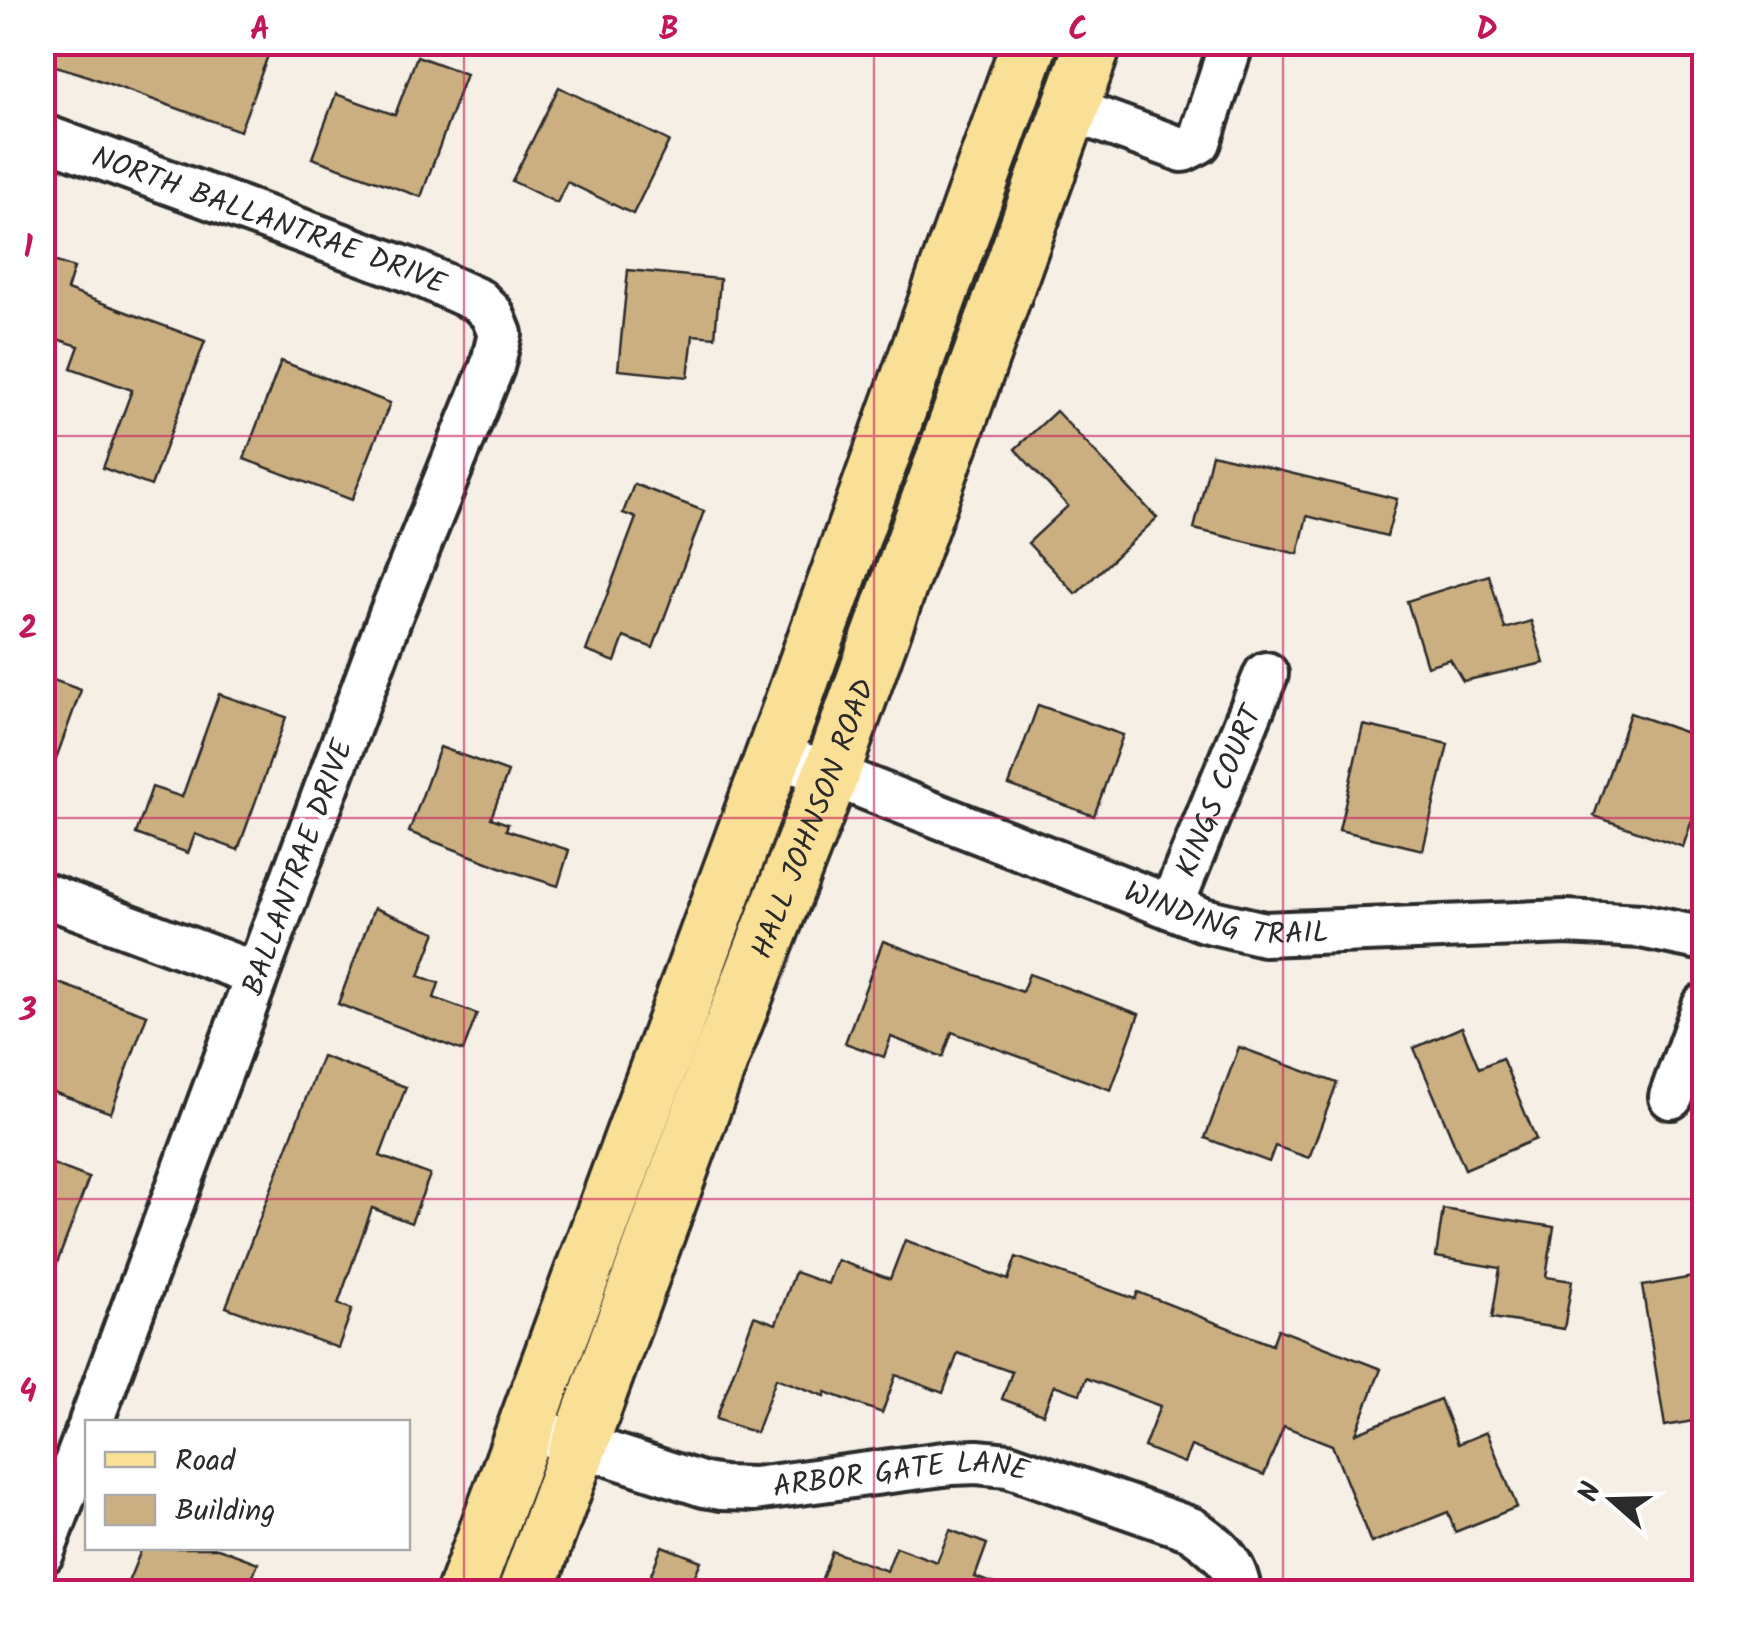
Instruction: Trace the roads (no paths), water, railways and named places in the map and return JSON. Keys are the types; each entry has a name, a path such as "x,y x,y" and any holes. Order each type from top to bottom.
{"main road":[{"name":"HALL JOHNSON ROAD","path":"465,1592 774,755 1030,42"},
{"name":"HALL JOHNSON ROAD","path":"526,1592 723,1051 831,774 1094,42"}],"street":[{"path":"1070,109 1183,150 1198,142 1232,42"},
{"name":"NORTH BALLANTRAE DRIVE","path":"42,136 417,273 479,301 492,314"},
{"name":"BALLANTRAE DRIVE","path":"92,1420 391,614 492,367 500,334 492,314"},
{"name":"KINGS COURT","path":"1171,907 1266,674"},
{"name":"WINDING TRAIL","path":"774,755 1204,920 1264,934 1566,922 1642,926 1704,940"},
{"path":"42,894 256,974"},
{"path":"1671,1097 1704,1006"},
{"name":"ARBOR GATE LANE","path":"526,1427 722,1488 754,1490 951,1463 1008,1464 1190,1530 1213,1544 1227,1559 1238,1577 1239,1592"},
{"path":"42,1552 85,1439"}]}
